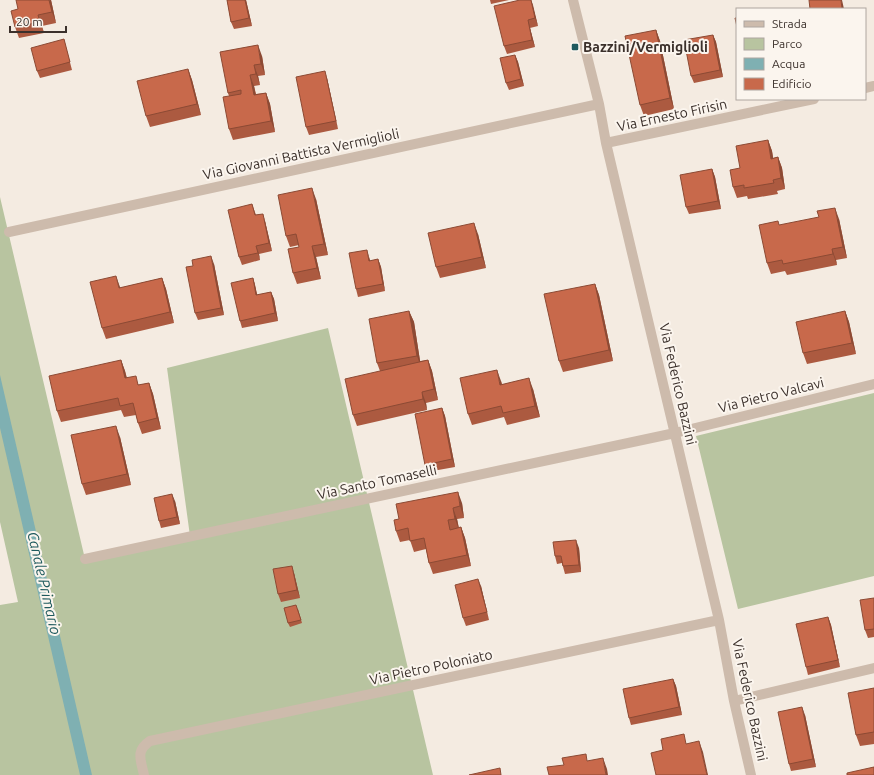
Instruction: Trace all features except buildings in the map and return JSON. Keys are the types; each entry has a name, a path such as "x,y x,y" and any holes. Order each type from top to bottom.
{"street":[{"name":"Via Federico Bazzini","path":"573,0 599,104 606,143 719,620 734,701 751,775"},
{"name":"Via Ernesto Firisin","path":"606,143 809,100"},
{"name":"Via Giovanni Battista Vermiglioli","path":"9,232 599,104"},
{"name":"Via Pietro Valcavi","path":"675,433 874,384"},
{"name":"Via Santo Tomaselli","path":"85,559 675,433"},
{"name":"Via Pietro Poloniato","path":"144,775 140,755 141,749 150,741 719,620"},
{"path":"734,701 874,668"}],"green space":[{"path":"0,197 85,559 190,536 167,368 328,328 433,775 0,775 0,605 18,602 0,522"},
{"path":"874,393 874,576 738,609 696,436"}],"water":[{"name":"Canale Primario","path":"0,375 92,775 80,775 0,428"}],"place":[{"name":"Bazzini/Vermiglioli","path":"575,47"}]}
